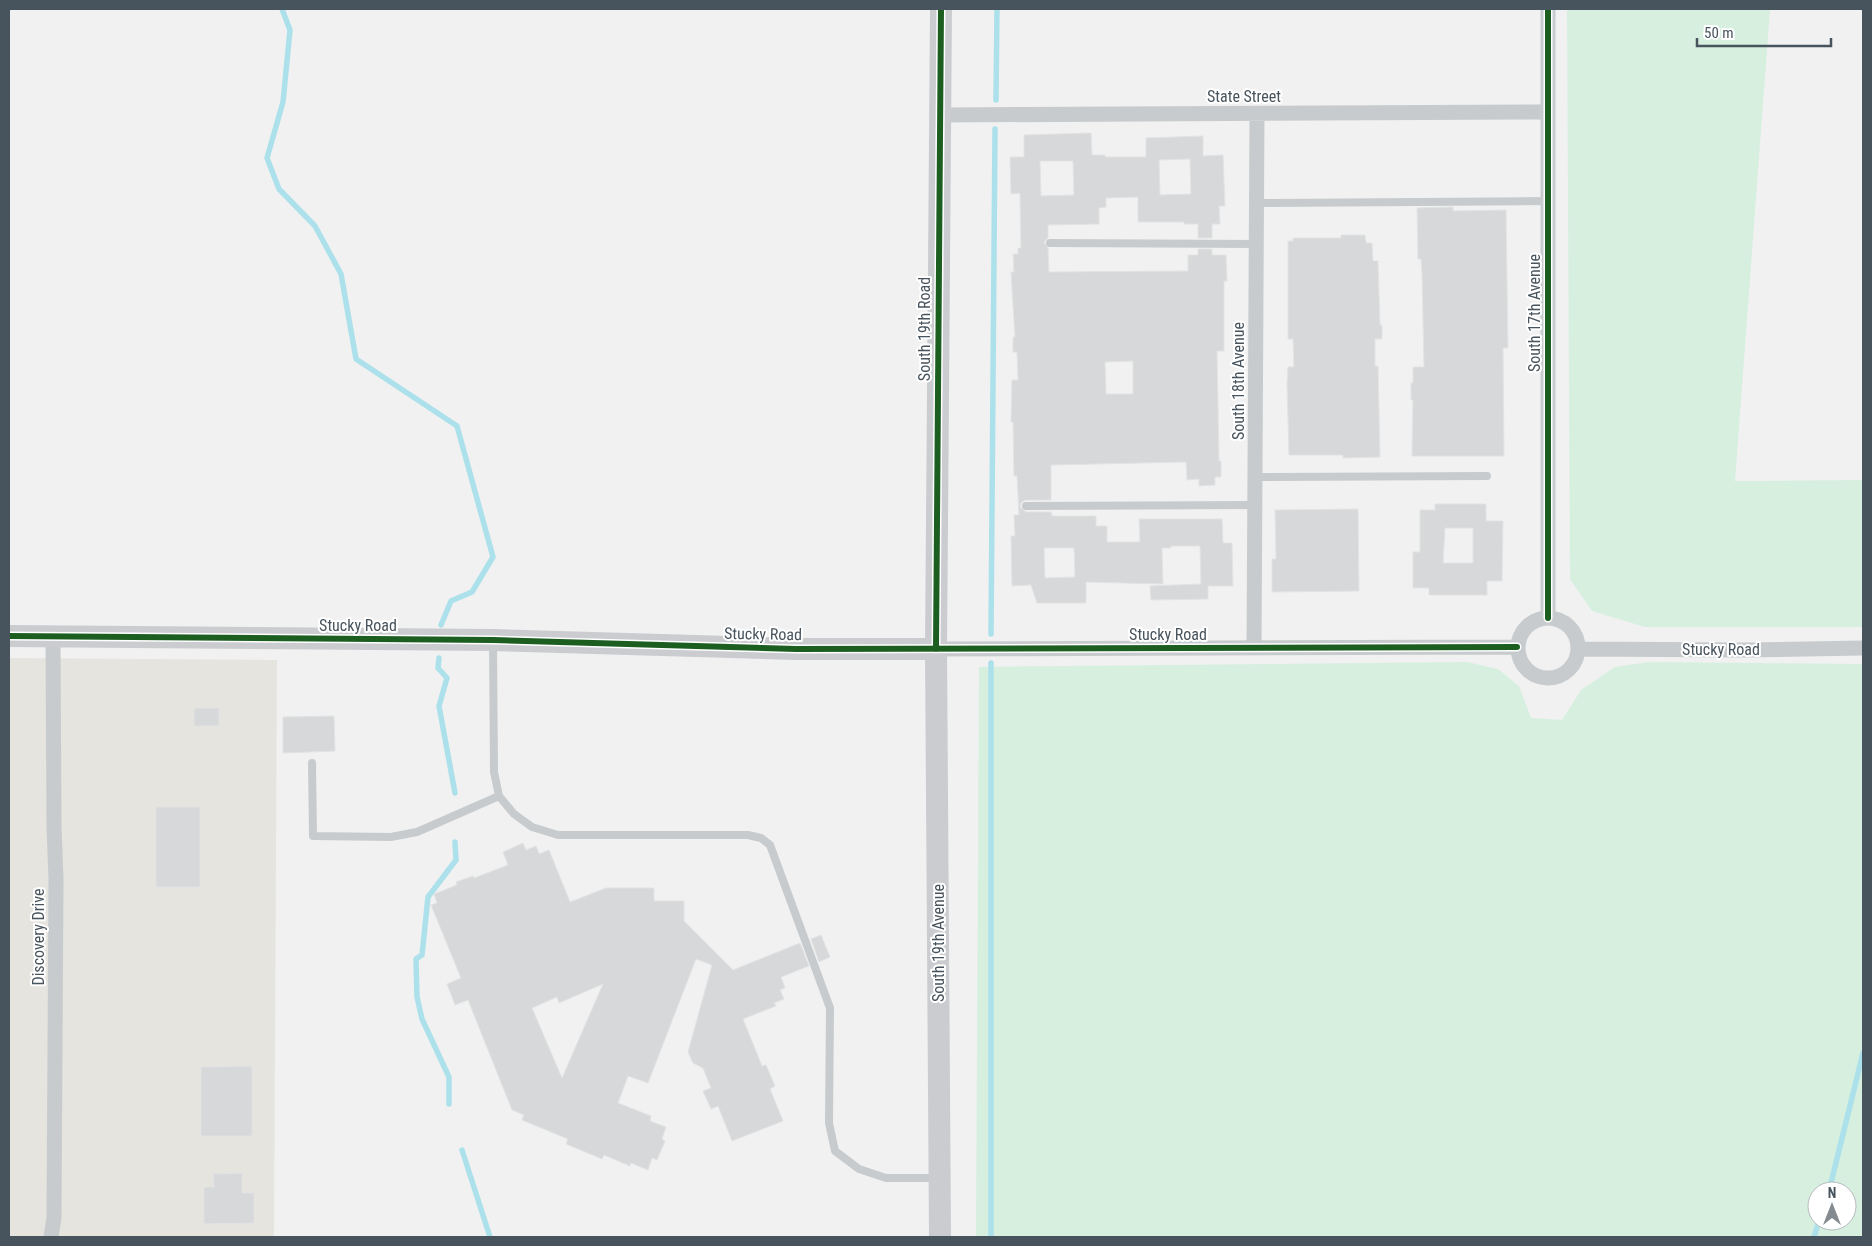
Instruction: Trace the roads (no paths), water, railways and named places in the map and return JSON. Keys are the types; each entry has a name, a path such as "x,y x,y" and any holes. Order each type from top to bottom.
{"main road":[{"name":"South 19th Road","path":"936,649 941,9"},
{"name":"Stucky Road","path":"9,636 493,640 796,648 936,649"},
{"name":"South 19th Avenue","path":"936,649 940,1237"}],"street":[{"name":"South 17th Avenue","path":"1548,9 1548,618"},
{"name":"State Street","path":"940,115 1548,112"},
{"name":"South 18th Avenue","path":"1254,648 1257,114"},
{"path":"1548,618 1560,621 1568,626 1574,633 1578,648 1575,661 1570,669 1562,675 1552,678 1541,678 1532,674 1524,667 1519,658 1517,647 1525,628 1533,622 1548,618"},
{"name":"Discovery Drive","path":"51,1237 54,1218 56,879 53,637"},
{"name":"Stucky Road","path":"936,649 1517,647"},
{"name":"Stucky Road","path":"1578,648 1745,650 1863,648"}],"lane":[{"path":"1256,202 1548,201"},
{"path":"1050,244 1256,244"},
{"path":"1255,476 1487,476"},
{"path":"1026,506 1255,505"},
{"path":"493,640 494,772 500,796 514,814 532,827 558,835 748,835 761,838 770,845 830,1008 830,1123 835,1151 859,1169 886,1178 940,1178"},
{"path":"312,763 313,836 391,836 417,832 500,796"}],"waterway":[{"path":"282,9 290,30 283,102 267,158 279,189 315,226 341,274 356,359 457,426 493,557 472,592 451,601 441,625"},
{"path":"996,100 997,9"},
{"path":"991,634 995,129"},
{"path":"439,658 438,668 447,678 439,706 455,793"},
{"path":"991,663 991,1237"},
{"path":"449,1104 449,1077 422,1019 417,997 416,959 422,955 428,897 456,860 455,842"},
{"path":"1831,1181 1863,1053"},
{"path":"462,1150 490,1237"},
{"path":"1814,1237 1816,1231"}]}
